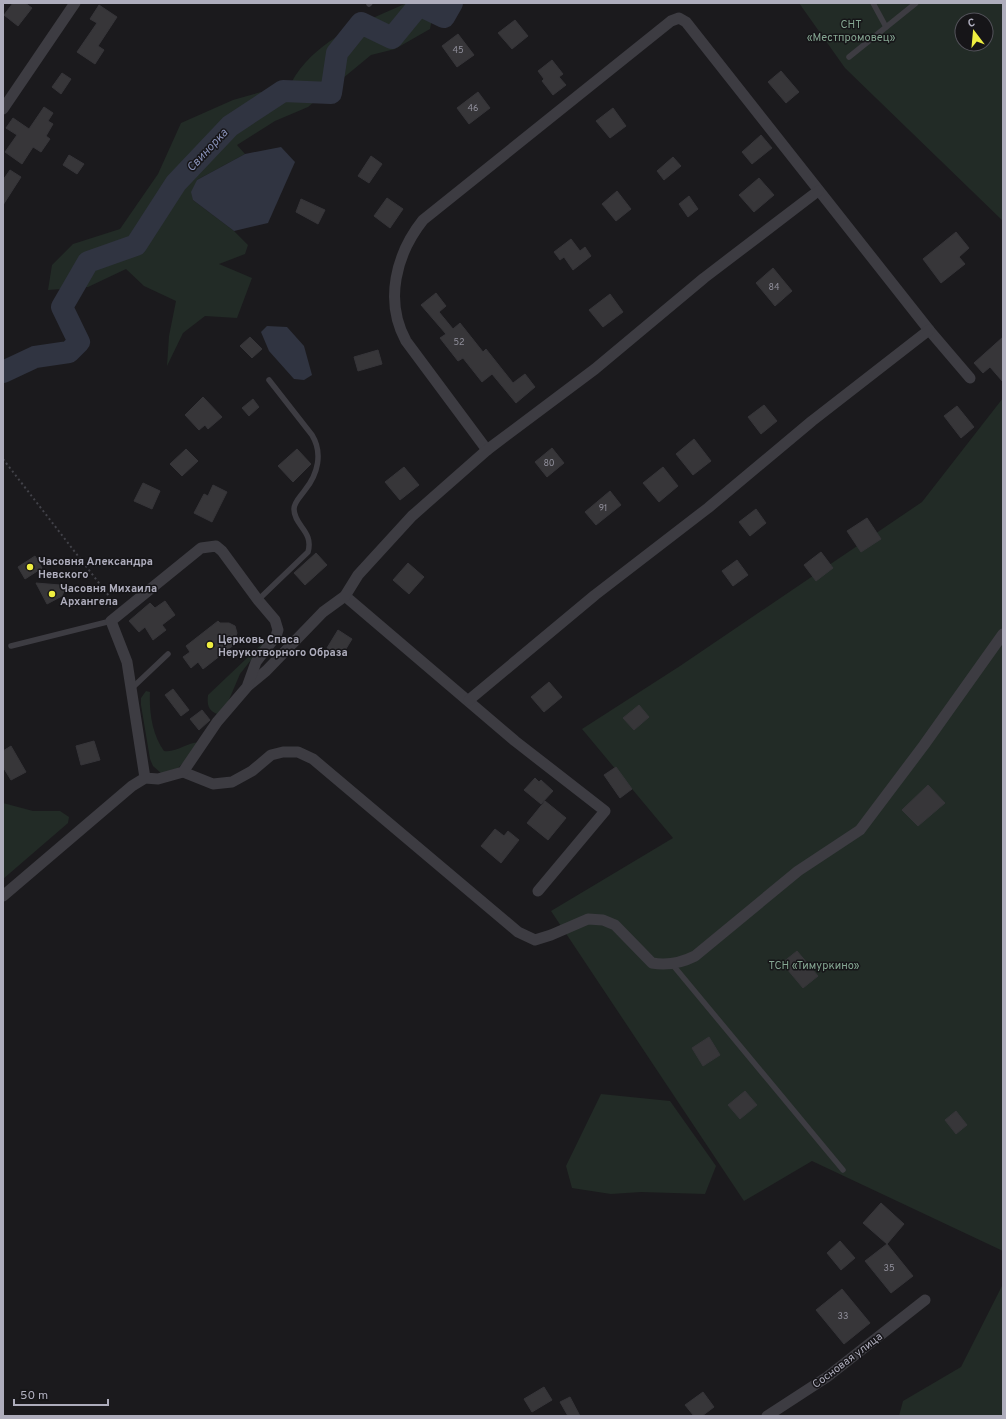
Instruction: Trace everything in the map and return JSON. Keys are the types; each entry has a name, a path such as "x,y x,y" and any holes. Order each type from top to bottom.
{"street":[{"path":"3,109 75,3"},
{"path":"487,450 406,340 398,326 394,298 398,272 408,244 423,220 671,21 679,18 686,22 818,191 929,330 970,378"},
{"path":"183,772 218,722 247,687 266,671 322,612 345,596 358,575 412,516 487,450 595,368 704,278 818,191"},
{"path":"469,700 589,600 708,508 812,421 929,330"},
{"path":"144,778 127,662 111,620 202,548 216,546 222,551 258,600 275,620 278,630 276,636 256,662 247,687"},
{"path":"345,596 515,740 605,811 538,891"},
{"path":"3,896 125,792 144,778 158,779 183,772 212,784 232,782 252,771 271,755 283,752 298,752 319,763 518,932 535,940 551,935 588,918 603,920 616,925 652,963 680,963 695,956 798,871 860,830 921,749 1003,634"},
{"name":"Сосновая улица","path":"768,1416 827,1377 925,1300"}],"lane":[{"path":"873,3 886,27"},
{"path":"849,57 916,3"},
{"path":"258,600 308,552 310,546 309,537 297,518 294,509 296,501 308,487 315,474 319,457 317,443 312,435 269,380"},
{"path":"11,646 111,620"},
{"path":"131,690 168,654"},
{"path":"672,964 843,1170"}],"path":[{"path":"3,459 109,596 111,620"}],"green space":[{"path":"407,3 435,3 430,29 395,49 371,55 308,107 275,121 237,145 245,154 197,180 193,200 234,231 248,245 245,254 219,264 252,278 237,318 205,316 183,333 167,366 169,336 176,301 144,286 126,269 88,287 48,290 52,265 73,244 120,229 158,174 181,123 233,100 261,92 283,99 300,69 323,46 349,30"},
{"name":"СНТ «Местпромовец»","path":"799,3 1003,3 1003,221 845,68"},
{"name":"ТСН «Тимуркино»","path":"1003,398 1003,1251 812,1161 744,1201 551,911 673,838 582,729 680,666 922,502"},
{"path":"268,638 240,674 225,709 217,714 212,711 208,704 208,695"},
{"path":"146,691 150,692 150,707 154,730 164,751 174,750 193,743 203,743 176,770 161,773 153,766 150,759 141,705 141,698"},
{"path":"3,803 33,811 60,811 69,817 68,823 3,879"},
{"path":"601,1094 670,1101 716,1166 705,1194 641,1192 611,1194 572,1188 566,1166"},
{"path":"1003,1284 1003,1416 899,1416 903,1401 961,1367"}],"water":[{"path":"281,147 295,162 268,223 234,231 193,200 191,192 197,180 245,154"},
{"path":"267,326 287,327 304,346 312,375 304,380 294,379 269,351 261,332"}],"building":[{"path":"13,3 25,3 32,8 18,26 4,15"},
{"path":"99,5 117,17 98,46 104,50 95,64 77,52 97,23 90,19"},
{"path":"515,20 528,36 512,49 498,33"},
{"path":"458,34 474,55 457,67 442,46"},
{"path":"552,60 563,74 559,77 566,85 553,95 542,81 544,79 538,71"},
{"path":"781,71 799,92 786,103 768,82"},
{"path":"62,73 71,79 61,94 52,87"},
{"path":"478,92 490,108 469,124 457,108"},
{"path":"44,107 53,113 48,121 53,124 46,136 50,139 41,152 33,147 22,164 5,152 17,135 6,128 13,118 29,129"},
{"path":"613,108 626,126 610,138 596,121"},
{"path":"761,135 772,148 752,164 742,152"},
{"path":"69,155 84,164 77,174 63,165"},
{"path":"371,156 382,164 369,183 358,176"},
{"path":"673,157 681,166 664,180 657,171"},
{"path":"10,170 21,177 3,205 3,180"},
{"path":"759,178 774,195 754,212 739,195"},
{"path":"617,191 631,209 616,221 602,204"},
{"path":"689,196 698,209 688,217 679,204"},
{"path":"387,198 403,209 390,228 374,216"},
{"path":"301,199 325,210 318,224 296,212"},
{"path":"956,232 969,248 959,257 965,264 941,283 923,259"},
{"path":"571,239 580,251 585,247 591,256 573,270 564,257 560,260 554,252"},
{"path":"773,268 792,291 775,306 756,283"},
{"path":"436,293 446,306 439,312 453,329 460,323 483,352 486,349 513,383 525,374 535,387 516,403 492,374 482,382 463,358 458,361 440,338 446,334 421,305"},
{"path":"610,294 623,312 603,327 589,310"},
{"path":"250,337 262,349 252,358 240,346"},
{"path":"1003,337 1003,382 990,367 983,373 974,363"},
{"path":"378,350 382,364 358,371 354,357"},
{"path":"203,397 222,417 208,429 205,425 199,430 185,415"},
{"path":"253,399 259,407 249,416 242,408"},
{"path":"764,405 777,421 761,434 748,417"},
{"path":"957,406 974,427 961,438 944,416"},
{"path":"694,439 711,461 693,475 676,454"},
{"path":"552,448 564,463 547,477 535,462"},
{"path":"186,449 198,461 182,476 170,464"},
{"path":"297,449 311,464 293,482 278,466"},
{"path":"404,467 419,485 400,500 385,482"},
{"path":"663,467 678,486 659,502 643,483"},
{"path":"143,483 160,491 152,509 134,501"},
{"path":"213,485 227,492 212,522 194,513 204,494 208,496"},
{"path":"610,491 621,505 596,525 585,512"},
{"path":"756,509 766,523 750,536 739,522"},
{"path":"867,518 881,539 861,552 847,531"},
{"path":"821,552 833,568 816,581 804,565"},
{"path":"316,553 327,565 305,585 294,573"},
{"name":"Часовня Александра Невского","path":"35,556 42,568 25,579 18,567"},
{"path":"737,560 748,575 733,586 722,571"},
{"path":"408,563 424,577 409,594 393,580"},
{"name":"Часовня Михаила Архангела","path":"36,583 60,585 64,591 62,596 47,604"},
{"path":"165,601 175,615 162,625 166,630 153,640 145,627 139,632 129,621 150,603 155,608"},
{"name":"Церковь Спаса Нерукотворного Образа","path":"218,621 220,623 229,623 235,626 237,633 234,642 235,644 203,669 198,662 191,668 183,657 190,652 186,646"},
{"path":"338,630 352,639 341,657 327,648"},
{"path":"549,682 562,697 544,712 531,697"},
{"path":"173,689 189,710 181,716 165,695"},
{"path":"639,705 649,717 634,730 623,718"},
{"path":"202,710 210,720 199,730 190,719"},
{"path":"94,741 100,760 81,765 76,746"},
{"path":"11,746 26,772 11,780 3,767 3,751"},
{"path":"616,767 632,789 620,798 604,775"},
{"path":"535,778 539,782 541,780 553,791 541,804 524,790"},
{"path":"928,785 945,803 918,826 902,810"},
{"path":"545,801 566,818 548,840 527,823"},
{"path":"495,829 504,836 508,831 519,840 501,863 481,846"},
{"path":"797,951 818,976 803,988 782,963"},
{"path":"709,1037 720,1055 703,1066 692,1048"},
{"path":"745,1091 757,1105 740,1119 728,1105"},
{"path":"956,1111 967,1125 956,1134 945,1120"},
{"path":"881,1203 904,1224 887,1244 863,1223"},
{"path":"840,1241 855,1258 841,1270 827,1253"},
{"path":"887,1244 913,1276 891,1293 865,1261"},
{"path":"842,1289 870,1323 844,1344 816,1310"},
{"path":"544,1387 552,1400 532,1412 524,1399"},
{"path":"703,1392 714,1407 702,1416 694,1416 685,1405"},
{"path":"570,1397 580,1416 568,1416 560,1402"}],"waterway":[{"name":"Свинорка","path":"3,372 35,357 69,352 79,342 62,307 88,262 136,245 176,183 230,126 283,91 331,93 337,53 361,23 392,38 419,5 444,17 452,3"}],"place":[{"name":"Часовня Александра Невского","path":"30,567"},
{"name":"Часовня Михаила Архангела","path":"52,594"},
{"name":"Церковь Спаса Нерукотворного Образа","path":"210,645"}]}
